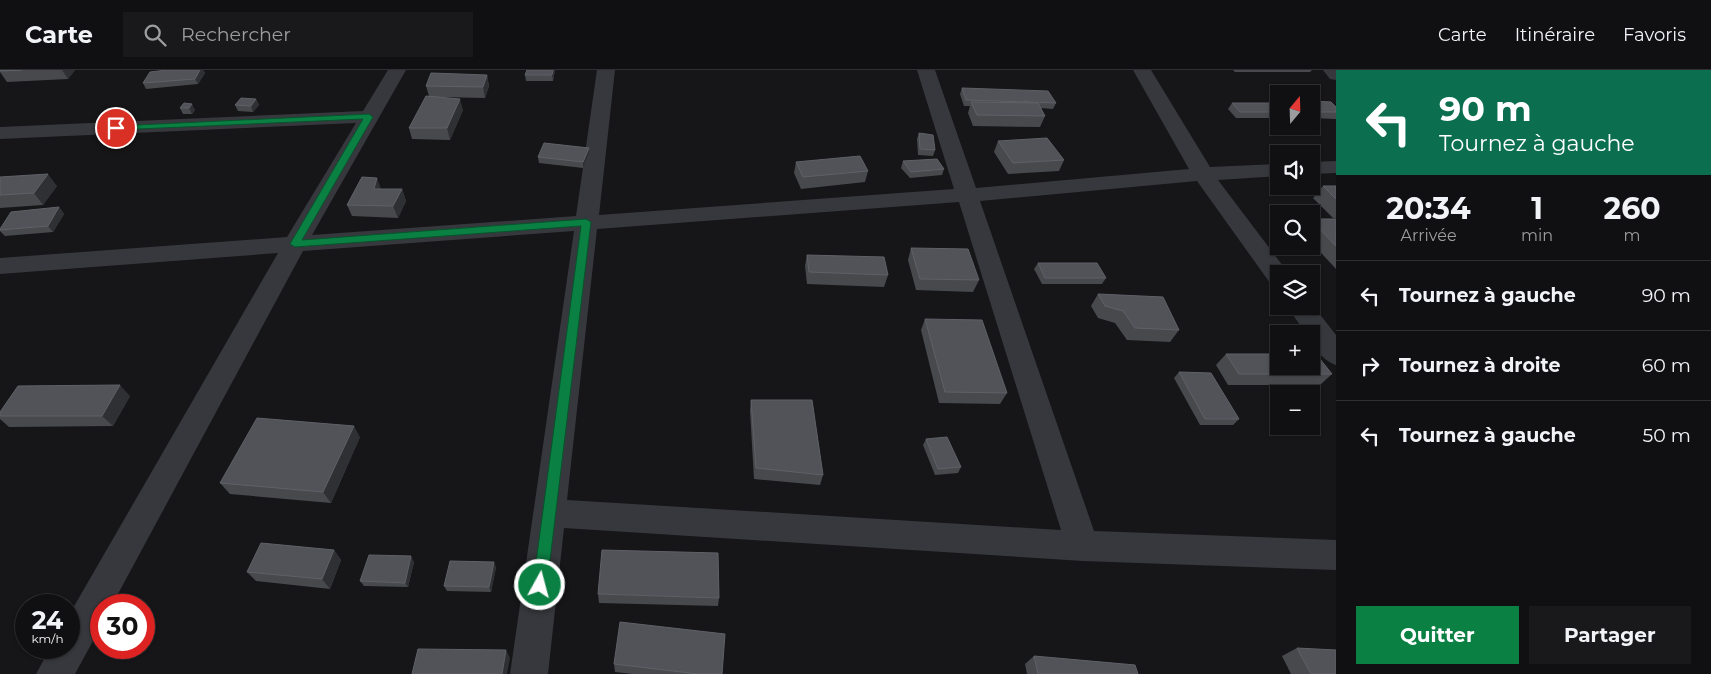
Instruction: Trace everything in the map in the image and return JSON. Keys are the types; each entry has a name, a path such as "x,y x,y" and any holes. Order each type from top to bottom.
{"street":[{"path":"55,674 295,244 397,70"},
{"path":"529,674 606,70"},
{"path":"926,70 1083,546"},
{"path":"1142,70 1203,174 1270,265"},
{"path":"1332,70 1336,75"},
{"path":"0,133 369,117"},
{"path":"1320,168 1336,167"},
{"path":"0,266 968,195 1203,174 1270,170"},
{"path":"1307,315 1336,355"},
{"path":"549,514 1083,546 1336,555"}],"building":[{"path":"200,70 195,79 143,83 150,72"},
{"path":"527,70 553,70 552,75 525,75"},
{"path":"431,73 487,75 483,87 426,86"},
{"path":"962,88 1048,91 1056,103 1027,102 1025,100 1026,102 966,100"},
{"path":"426,96 460,99 447,128 409,128"},
{"path":"241,98 256,99 251,106 235,105"},
{"path":"1320,101 1331,102 1336,107 1336,112 1320,112"},
{"path":"971,102 1038,103 1045,116 977,115"},
{"path":"184,103 192,104 189,108 180,108"},
{"path":"1232,103 1270,103 1270,112 1240,112"},
{"path":"919,133 933,135 935,150 920,149"},
{"path":"1047,138 1064,160 1013,163 998,141"},
{"path":"544,143 589,148 583,162 538,157"},
{"path":"860,156 868,171 803,177 796,162"},
{"path":"937,159 944,169 911,172 903,161"},
{"path":"48,174 34,193 0,195 0,177"},
{"path":"362,177 377,178 374,189 402,189 393,206 347,205"},
{"path":"1323,186 1336,186 1336,199"},
{"path":"59,207 48,226 0,230 11,212"},
{"path":"1320,219 1336,219 1336,246 1320,229"},
{"path":"911,248 968,249 979,280 920,279"},
{"path":"807,255 884,257 888,275 809,272"},
{"path":"1038,263 1097,263 1106,278 1045,278"},
{"path":"1098,294 1163,297 1179,330 1135,328 1123,311 1105,306"},
{"path":"925,319 982,320 1007,393 945,392"},
{"path":"1226,354 1270,354 1270,374 1239,374"},
{"path":"1320,359 1332,374 1320,374"},
{"path":"1179,372 1211,373 1239,419 1205,419"},
{"path":"120,385 102,416 0,416 0,412 18,386"},
{"path":"751,400 812,400 823,475 756,468"},
{"path":"257,418 354,426 323,492 220,483"},
{"path":"947,437 961,467 938,469 926,439"},
{"path":"261,543 334,550 322,579 247,572"},
{"path":"602,550 718,553 719,598 598,594"},
{"path":"369,555 411,556 405,583 360,581"},
{"path":"450,561 494,562 489,587 444,586"},
{"path":"620,622 725,634 722,674 698,674 614,664"},
{"path":"1297,648 1336,650 1336,674 1311,674"},
{"path":"418,649 506,650 502,674 412,674"},
{"path":"1034,656 1135,665 1138,674 1038,674"}],"route":[{"path":"116,128 369,117 295,244 586,222 540,585"}]}
